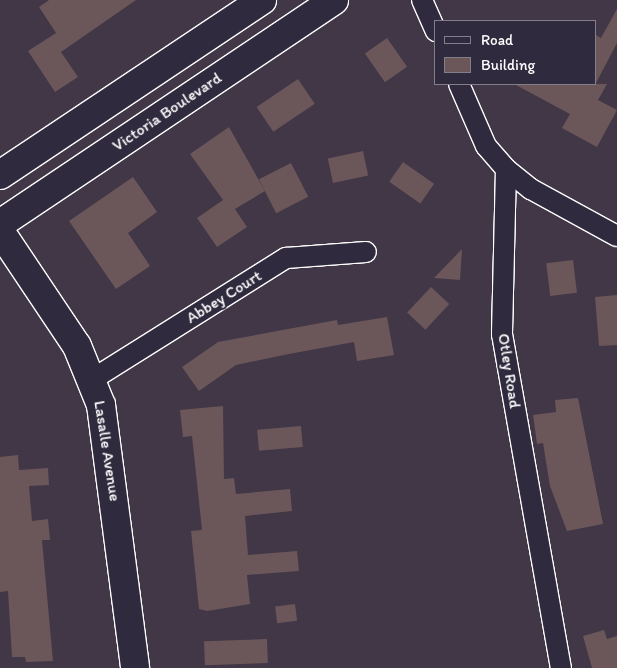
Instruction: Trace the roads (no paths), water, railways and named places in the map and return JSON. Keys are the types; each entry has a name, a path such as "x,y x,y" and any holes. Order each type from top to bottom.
{"main road":[{"path":"0,175 262,0"},
{"name":"Victoria Boulevard","path":"0,224 334,0"},
{"name":"Lasalle Avenue","path":"0,231 77,346 93,379 108,434 135,668"}],"street":[{"path":"422,0 434,27"},
{"path":"459,85 486,146 506,169 531,190 617,236"},
{"name":"Otley Road","path":"506,169 502,334 560,668"},
{"name":"Abbey Court","path":"93,379 286,258 366,252"}]}
